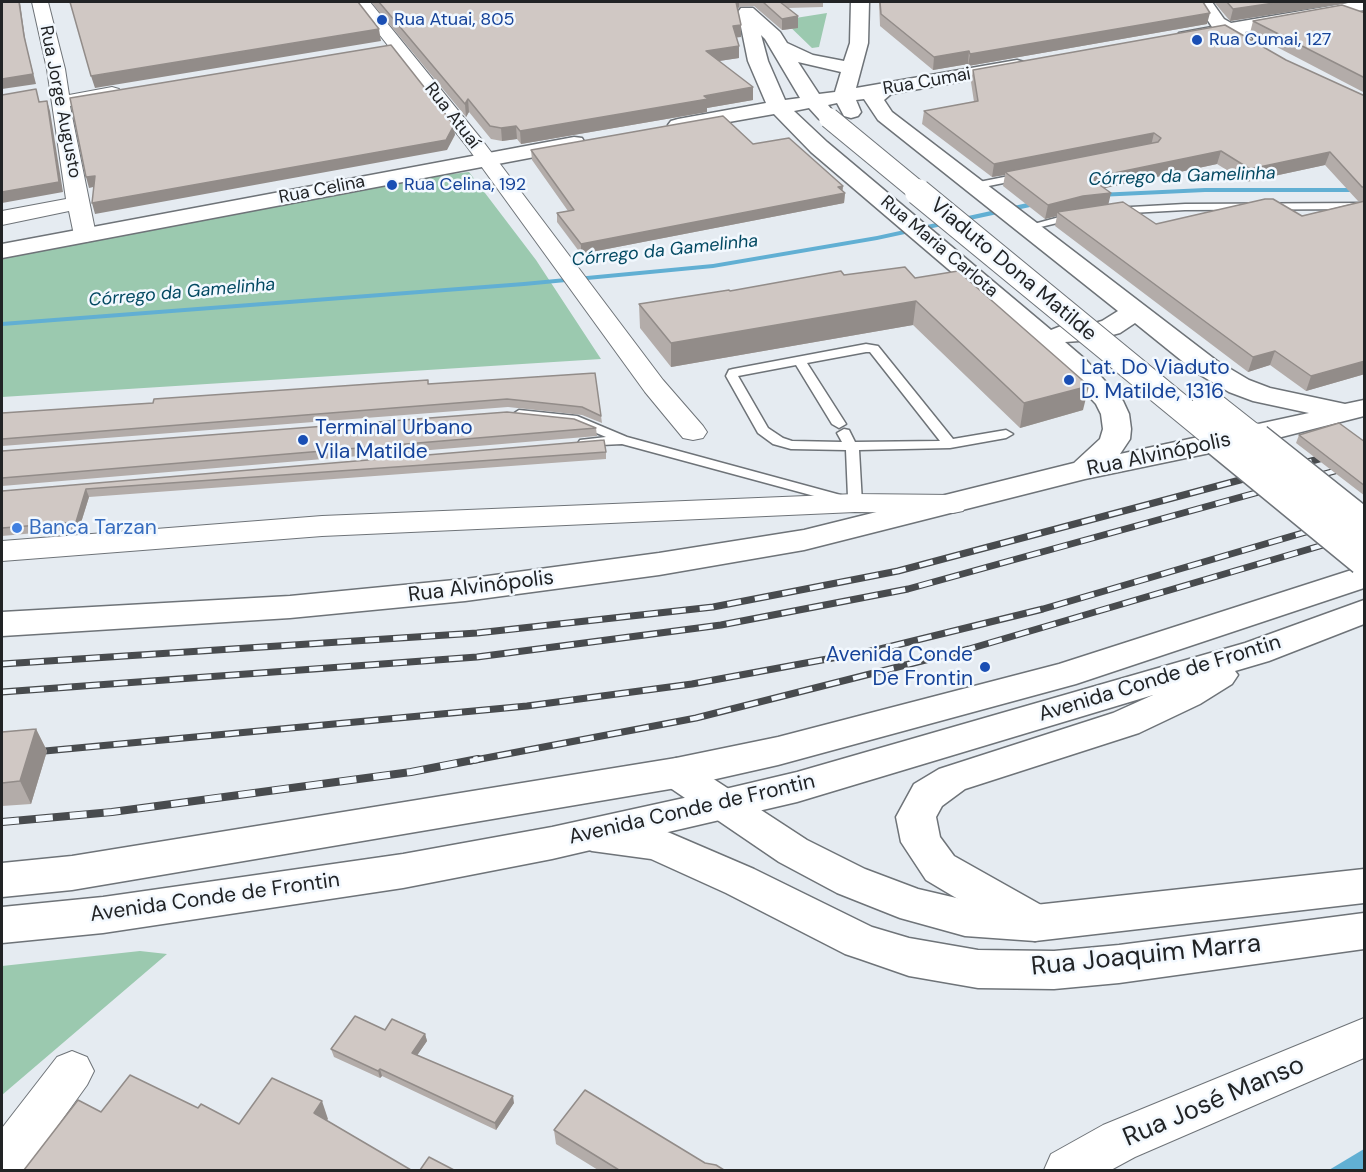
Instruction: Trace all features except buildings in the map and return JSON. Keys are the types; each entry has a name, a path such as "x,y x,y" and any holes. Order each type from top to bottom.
{"main road":[{"path":"659,128 778,107 834,107 852,68 859,43 860,2"},
{"path":"1204,2 1218,23 1226,30 1263,51"},
{"path":"1169,39 1365,5"},
{"name":"Rua Maria Carlota","path":"740,7 765,27 780,47 794,76 834,107"},
{"name":"Rua Maria Carlota","path":"740,7 758,61 778,107 819,147 1038,332 1076,366 1109,401 1115,414 1117,429 1115,439 1107,451 1084,470"},
{"path":"780,47 808,60 852,68"},
{"name":"Rua Cumai","path":"834,107 885,89 1030,64"},
{"path":"885,89 876,94 874,99 885,116 1207,367 1239,386 1294,403 1357,410"},
{"name":"Viaduto Dona Matilde","path":"834,107 1365,526"},
{"name":"Viaduto Dona Matilde","path":"834,107 1365,559"},
{"name":"Rua Celina","path":"2,251 590,140"},
{"path":"1038,332 1070,335 1099,331 1120,322 1132,309"},
{"name":"Rua Alvinópolis","path":"2,624 290,608 465,590 659,564 804,540 1084,470 1258,434 1357,410"},
{"name":"Avenida Conde de Frontin","path":"2,880 72,873 676,773 778,751 1064,675 1365,577"},
{"name":"Avenida Conde de Frontin","path":"2,925 103,915 392,872 592,835 797,787 1257,652 1365,612"},
{"path":"1035,923 940,868 921,842 916,817 928,795 952,779 1126,723 1187,695 1257,652"},
{"name":"Rua Joaquim Marra","path":"676,773 793,851 851,881 915,906 965,918 1035,923 1365,885"},
{"name":"Rua Joaquim Marra","path":"592,835 656,844 740,881 860,941 909,957 978,969 1054,970 1119,964 1365,931"}],"street":[{"name":"Rua Jorge Augusto","path":"40,2 78,203"},
{"name":"Rua Atuaí","path":"362,2 562,260 654,386 693,432"},
{"path":"1341,9 1365,20"},
{"path":"373,50 397,46"},
{"path":"37,91 59,95 130,90"},
{"path":"2,218 78,203 85,235"},
{"name":"Rua Alvinópolis","path":"2,551 322,526 855,503 953,504"},
{"name":"Rua José Manso","path":"1067,1170 1119,1141 1365,1038"},
{"path":"2,1165 72,1071"}],"lane":[{"path":"974,186 1039,173"},
{"path":"1023,223 1095,213 1185,207 1365,206"},
{"path":"950,444 874,349 866,348 799,360 733,373 732,376 763,430 778,441 801,446 852,448 950,444 1006,434"},
{"path":"508,413 577,420 622,440 855,503 852,448 799,360"},
{"path":"574,444 622,440"}],"green space":[{"path":"827,13 819,47 812,48 783,20"},
{"path":"469,172 536,260 601,359 2,397 2,258 410,179"},
{"path":"140,951 167,954 2,1095 2,966"}],"water":[{"path":"1364,1149 1364,1170 1329,1170"}],"waterway":[{"name":"Córrego da Gamelinha","path":"1098,195 1205,190 1364,190"},
{"name":"Córrego da Gamelinha","path":"2,324 524,284 713,266 877,238 1041,202"}],"railway":[{"path":"2,664 477,633 713,607 898,571 1364,447"},
{"path":"2,692 477,657 721,625 908,589 1364,463"},
{"path":"2,755 527,706 692,684 876,650 1043,609 1364,515"},
{"path":"470,761 696,718 969,649 1364,533"},
{"path":"2,822 112,812 411,772 478,759"}],"place":[{"name":"Rua Atuai, 805","path":"382,20"},
{"name":"Rua Cumai, 127","path":"1197,40"},
{"name":"Rua Celina, 192","path":"392,185"},
{"name":"Lat. Do Viaduto D. Matilde, 1316","path":"1069,380"},
{"name":"Terminal Urbano Vila Matilde","path":"303,440"},
{"name":"Banca Tarzan","path":"17,528"},
{"name":"Avenida Conde De Frontin","path":"985,667"}]}
